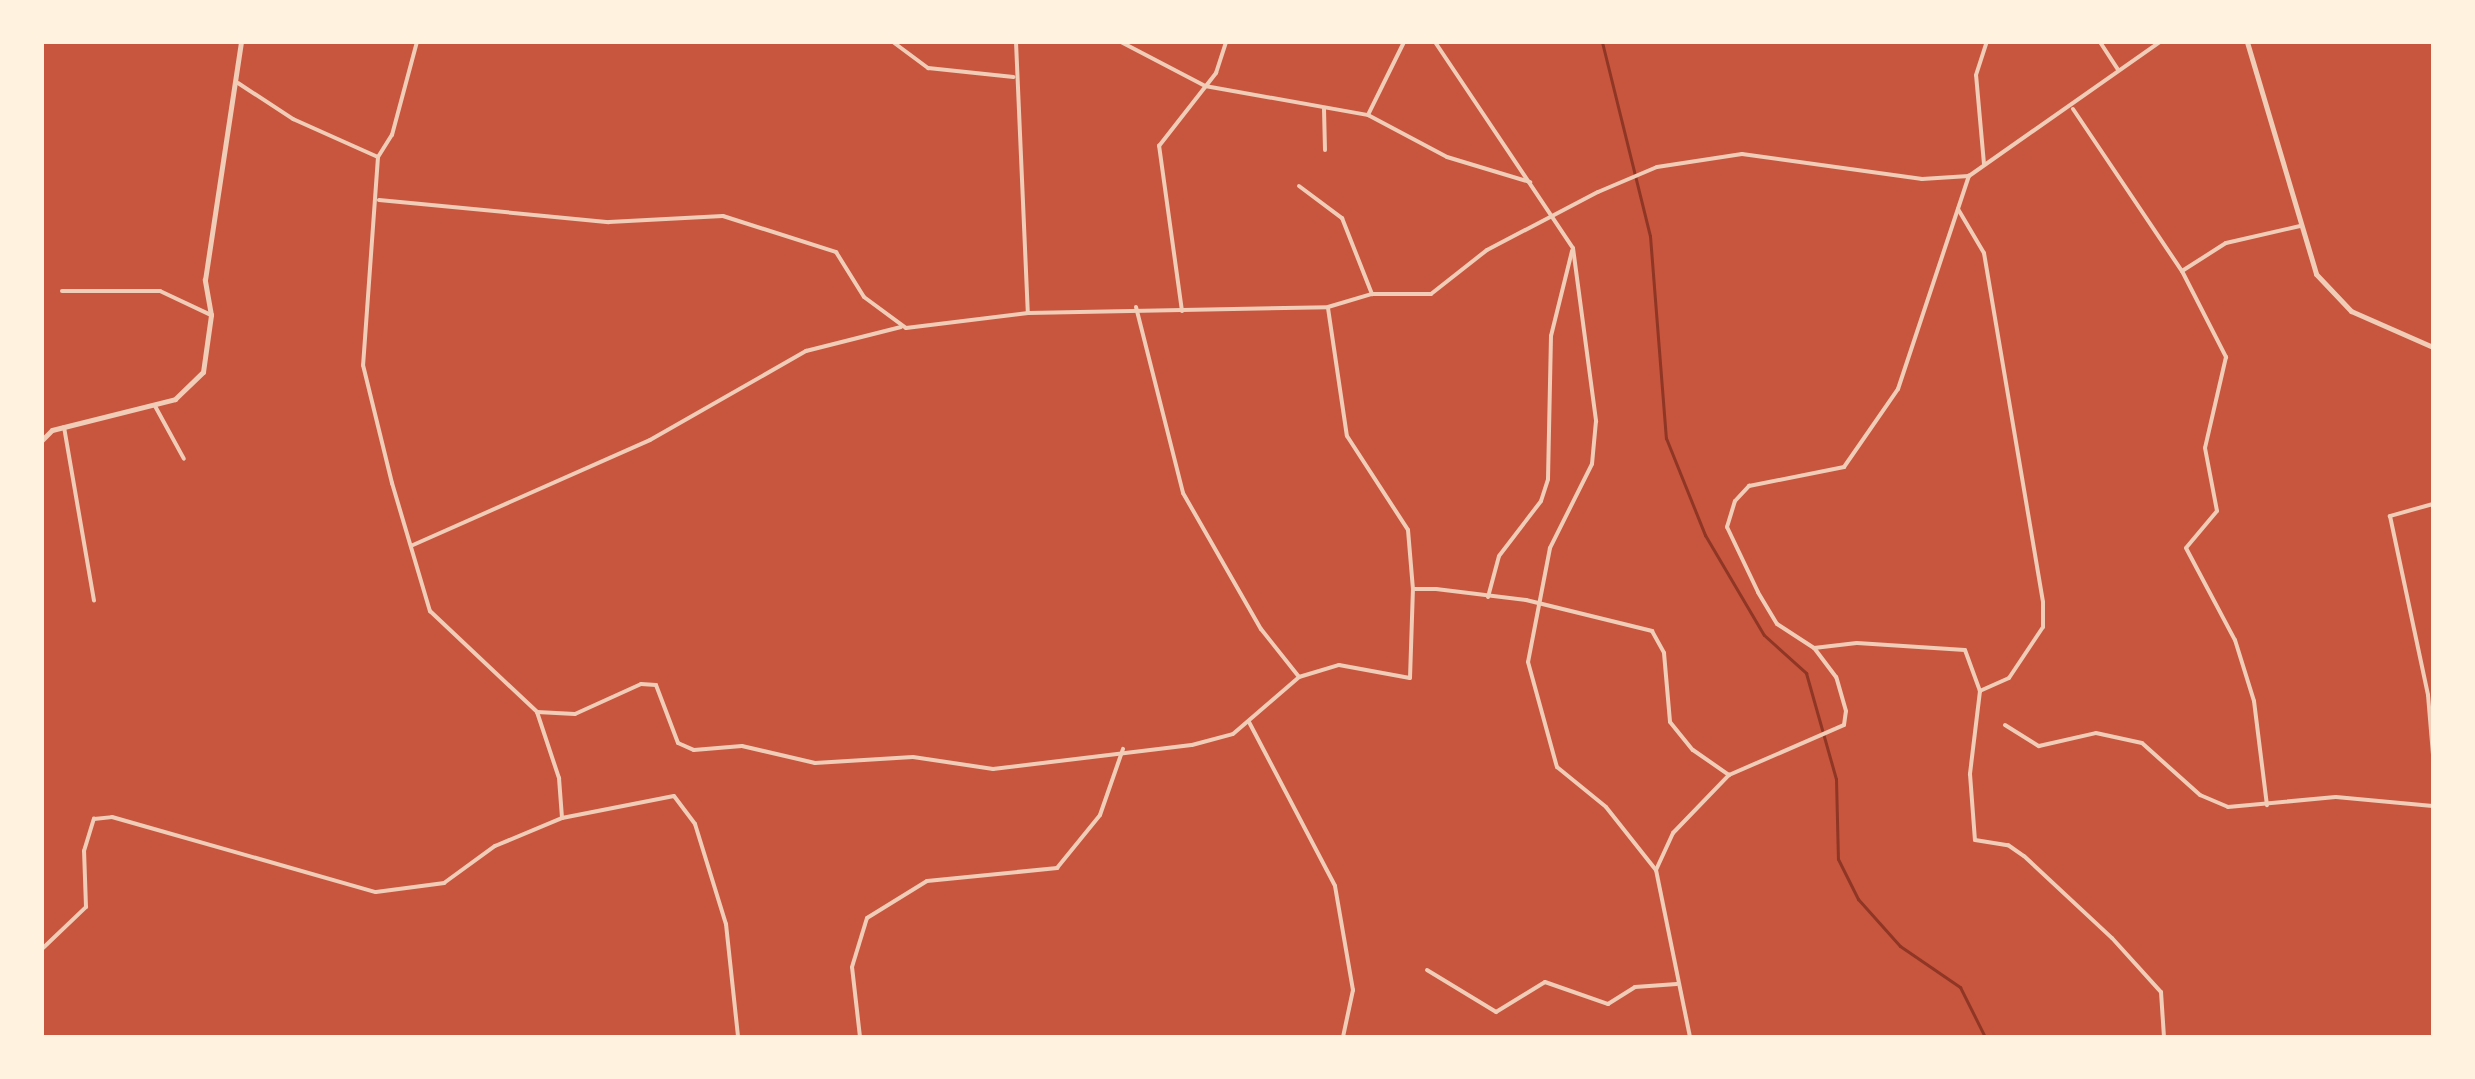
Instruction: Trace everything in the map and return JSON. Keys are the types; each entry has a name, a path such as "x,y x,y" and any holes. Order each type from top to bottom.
{"street":[{"path":"42,440 64,427 155,406 192,388 210,347 211,315 205,280 238,83 241,42"},
{"path":"417,42 392,135 378,157 379,200 363,365 430,611 537,712 559,778 562,818"},
{"path":"893,42 928,68 1014,77"},
{"path":"1016,42 1014,77 1028,313"},
{"path":"1121,42 1205,86 1368,115 1447,157 1530,182"},
{"path":"1182,311 1159,146 1205,86 1226,42"},
{"path":"1368,115 1404,42"},
{"path":"1435,42 1573,248 1596,421 1593,449 1550,548 1535,603 1528,662 1551,756 1606,807 1656,870 1690,1037"},
{"path":"1984,164 1976,75 1987,42"},
{"path":"2100,42 2118,71"},
{"path":"1656,870 1673,833 1729,775 1844,725 1844,694 1814,648 1777,624 1758,592 1727,527 1735,501 1749,486 1844,467 1873,435 1898,389 1969,176 2073,109 2118,71 2160,42"},
{"path":"2247,42 2316,274 2331,295 2433,347"},
{"path":"238,83 293,119 378,157"},
{"path":"1324,109 1325,150"},
{"path":"2073,109 2182,271 2226,357 2205,448 2217,511 2186,548 2235,640 2254,701 2267,805"},
{"path":"412,545 650,440 806,351 901,327 1028,313 1136,307 1182,311 1328,307 1372,294 1431,294 1487,250 1553,219 1598,192 1657,167 1742,154 1880,175 1969,176"},
{"path":"1299,186 1342,218 1372,294"},
{"path":"379,200 609,222 723,216 836,252 864,297 901,327"},
{"path":"1958,209 1984,253 2043,602 2043,627 2009,678 1980,691"},
{"path":"2182,271 2226,243 2300,226"},
{"path":"1488,597 1499,556 1541,501 1548,479 1551,336 1573,248"},
{"path":"62,291 160,291 211,315"},
{"path":"1136,307 1183,493 1261,629 1299,677"},
{"path":"537,712 575,714 641,684 656,685 678,743 694,750 742,746 815,763 913,757 993,769 1123,749 1192,745 1249,722 1299,677 1339,665 1410,678 1413,589 1408,530 1347,436 1328,307"},
{"path":"155,406 184,459"},
{"path":"64,427 94,600"},
{"path":"2433,504 2390,516 2428,695 2433,755"},
{"path":"1413,589 1535,603 1652,631 1664,653 1670,722 1693,750 1729,775"},
{"path":"1814,648 1857,643 1965,650 1980,691 1970,774 1975,840 2008,845 2024,856 2112,938 2161,992 2164,1037"},
{"path":"1249,722 1335,886 1353,990 1343,1037"},
{"path":"2005,725 2039,746 2096,733 2142,743 2200,795 2228,807 2366,797 2433,806"},
{"path":"860,1037 852,967 867,918 927,881 1057,868 1100,815 1123,749"},
{"path":"42,949 86,907 84,851 94,819 112,817 376,892 444,883 495,846 562,818 655,795 674,796 687,808 726,924 738,1037"},
{"path":"1427,970 1496,1012 1545,982 1608,1004 1635,987 1677,984"}],"waterway":[{"path":"1602,42 1650,236 1666,438 1705,535 1764,635 1806,673 1836,779 1838,859 1858,899 1900,946 1960,987 1985,1037"}]}
